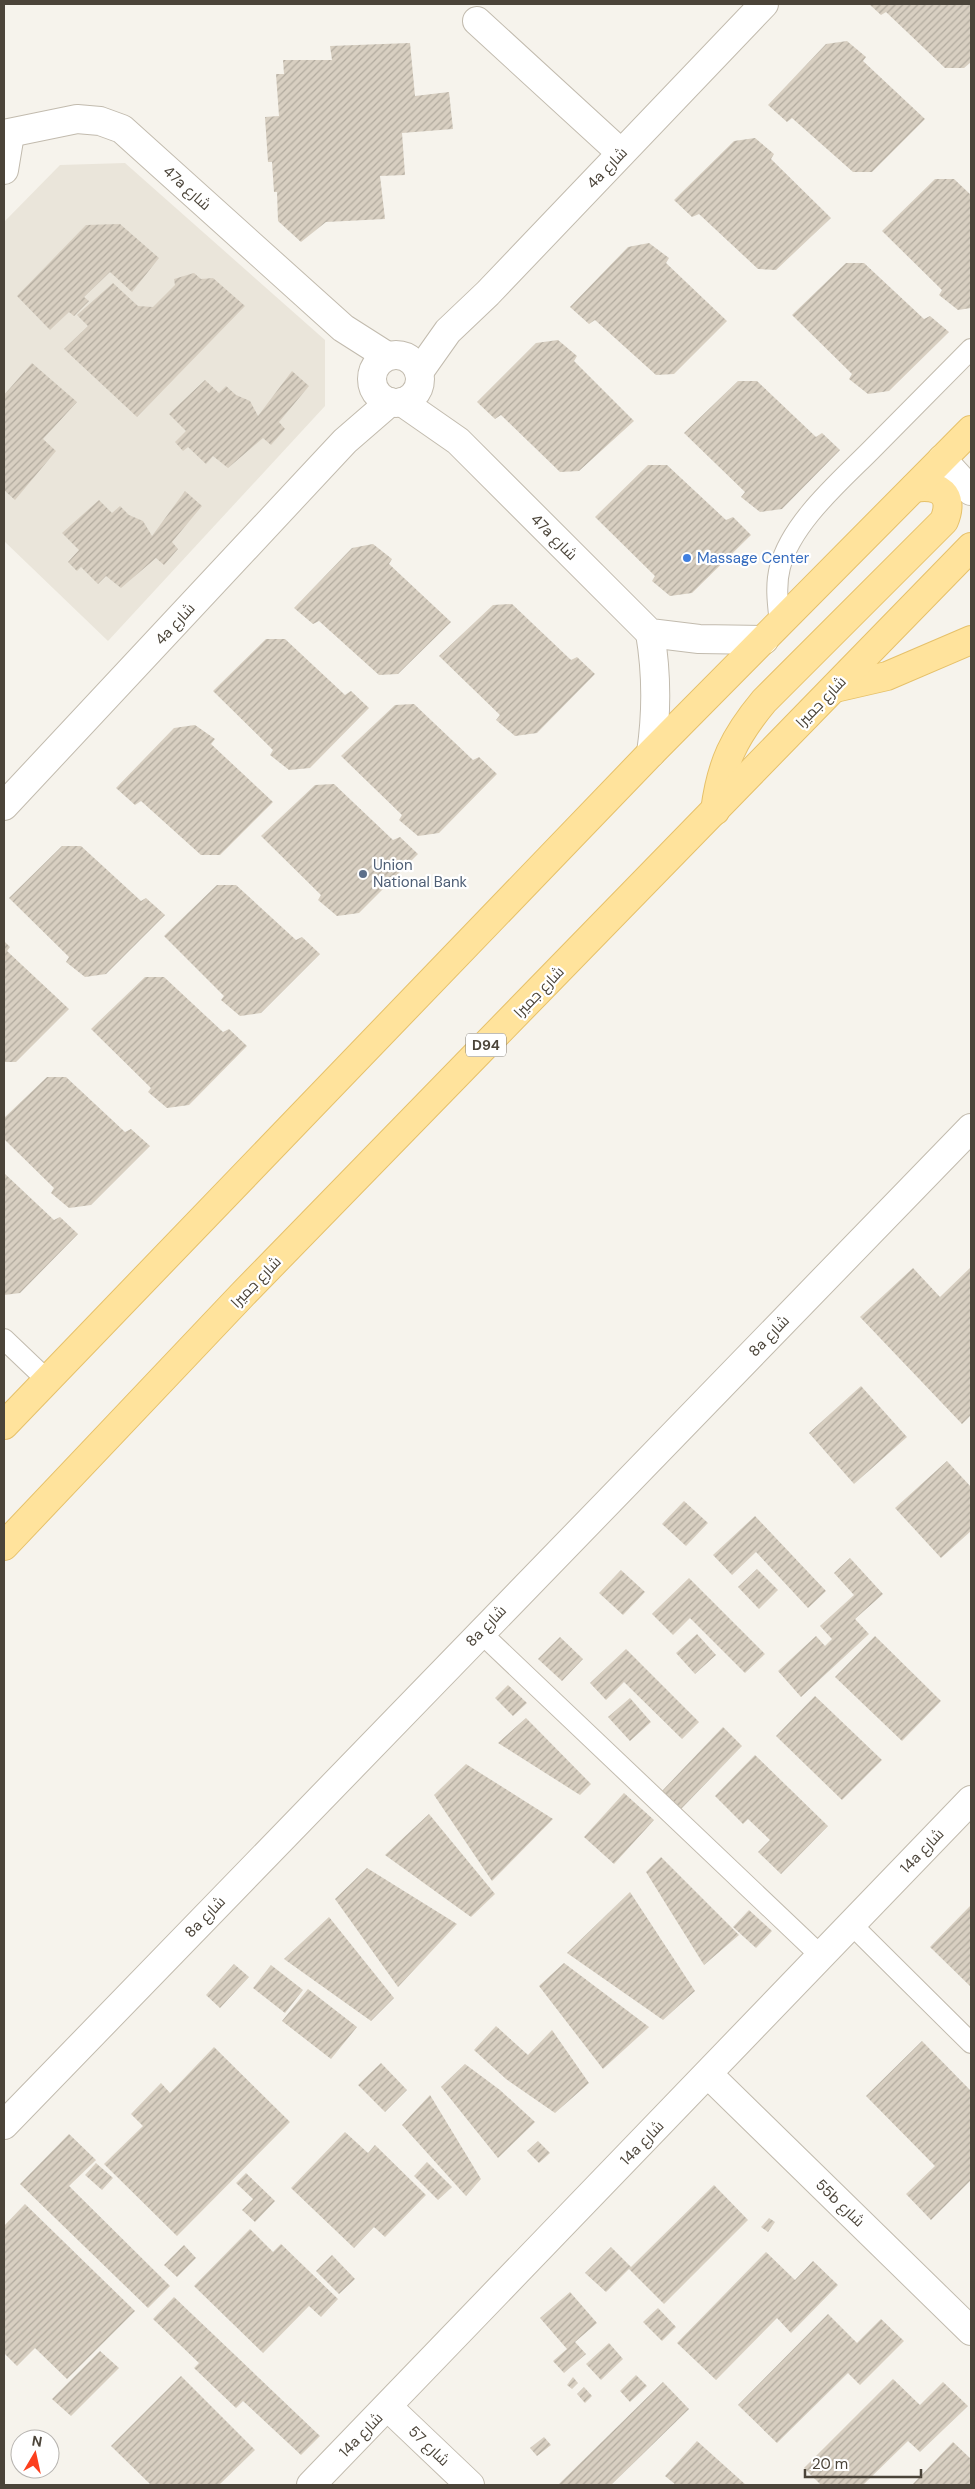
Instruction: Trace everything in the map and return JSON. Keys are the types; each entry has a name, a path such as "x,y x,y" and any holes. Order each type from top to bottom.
{"main road":[{"path":"4,1425 651,753 971,430"},
{"path":"715,811 719,780 729,751 744,725 770,694 944,521 949,510 947,498 939,489 927,485 914,488"},
{"name":"شارع جميرا","path":"4,1546 243,1294 971,547"},
{"path":"835,688 887,676 971,640"}],"street":[{"name":"4a شارع","path":"4,806 345,441 396,379 448,331 764,4"},
{"path":"477,21 621,153"},
{"name":"47a شارع","path":"7,134 78,119 100,121 122,130 343,328 650,633"},
{"path":"4,170 7,134"},
{"path":"942,459 971,491"},
{"path":"651,753 656,693 655,664 650,633 699,639 772,632"},
{"name":"8a شارع","path":"4,2125 480,1632 971,1128"},
{"name":"14a شارع","path":"312,2485 971,1800"},
{"name":"55b شارع","path":"708,2074 971,2332"},
{"name":"شارع 57","path":"388,2406 470,2485"}],"lane":[{"path":"772,632 780,567 790,541 807,517 851,470 971,349"},
{"path":"4,1339 47,1380"},
{"path":"480,1632 821,1956"},
{"path":"852,1924 971,2043"}],"shaded area":[{"path":"125,163 325,340 325,406 108,641 4,541 4,222 60,165"}],"building":[{"path":"869,4 971,4 971,62 964,68 945,68 886,12 881,15"},
{"path":"847,41 866,57 863,61 925,119 872,172 853,172 792,118 787,122 768,105 826,44"},
{"path":"410,43 415,96 449,92 453,129 402,133 405,175 380,176 385,219 326,222 301,242 278,221 277,192 274,192 272,162 268,162 265,117 279,116 276,74 284,74 283,60 332,60 330,46"},
{"path":"755,138 774,154 771,159 831,218 776,270 758,269 699,214 692,217 674,200 734,141"},
{"path":"935,179 954,179 971,195 971,308 958,310 939,295 942,290 882,231"},
{"path":"120,224 159,258 132,292 110,272 84,297 89,301 74,316 69,312 50,330 17,296 86,225"},
{"path":"649,243 669,258 666,263 727,321 674,374 656,375 595,320 589,324 570,307 628,247"},
{"path":"846,263 864,263 924,319 930,316 949,332 889,391 868,394 849,379 852,374 792,315"},
{"path":"194,273 201,279 213,278 245,306 137,417 64,349 88,326 77,315 113,283 138,306 153,307 175,285 174,279"},
{"path":"558,340 577,356 574,361 634,421 579,471 560,472 501,415 495,419 477,402 536,343"},
{"path":"32,363 77,402 43,439 56,451 15,500 4,490 4,395"},
{"path":"292,371 309,386 279,422 285,429 271,445 263,438 228,468 213,456 206,464 188,447 183,451 175,442 186,431 169,414 205,380 219,393 226,386 236,395 250,401 258,416"},
{"path":"738,381 757,381 816,437 822,433 840,450 782,509 760,512 741,497 745,492 684,433"},
{"path":"648,465 667,465 726,520 733,517 751,535 692,593 670,596 652,581 655,576 595,517"},
{"path":"185,491 202,506 172,542 178,549 164,565 156,558 121,588 106,576 98,584 81,567 77,571 68,562 79,550 62,533 99,500 112,513 120,506 129,515 143,521 152,536"},
{"path":"373,544 392,559 389,564 451,622 398,674 379,675 319,621 313,624 294,608 352,548"},
{"path":"512,604 571,660 577,657 595,674 537,733 515,736 496,720 500,715 439,656 493,605"},
{"path":"266,639 285,639 345,695 351,691 369,708 310,768 289,770 270,755 273,750 213,691"},
{"path":"414,704 473,760 479,757 497,774 439,833 418,836 399,820 402,815 341,756 395,705"},
{"path":"195,725 215,739 211,744 273,802 220,855 201,855 141,801 135,805 116,788 174,728"},
{"path":"334,784 393,840 400,837 418,854 359,913 337,916 318,900 321,895 261,836 315,785"},
{"path":"62,846 81,846 141,901 146,898 165,915 106,974 85,977 66,962 69,957 9,898"},
{"path":"217,885 236,885 296,940 302,937 320,954 261,1013 240,1016 221,1000 224,996 164,936"},
{"path":"4,941 10,947 7,951 69,1009 16,1062 4,1062"},
{"path":"145,977 164,977 223,1032 229,1029 247,1046 189,1105 167,1108 148,1092 151,1088 91,1029"},
{"path":"47,1077 66,1077 125,1132 131,1129 150,1146 91,1205 69,1208 51,1193 54,1188 4,1139 4,1118"},
{"path":"4,1173 54,1220 60,1217 78,1234 20,1293 4,1295"},
{"path":"971,1267 971,1415 962,1424 860,1317 913,1268 940,1297"},
{"path":"861,1386 907,1437 854,1484 809,1433"},
{"path":"947,1461 971,1487 971,1531 941,1558 895,1508"},
{"path":"684,1501 708,1523 686,1546 662,1524"},
{"path":"755,1516 826,1591 808,1608 756,1552 732,1575 713,1555"},
{"path":"850,1558 883,1594 855,1619 869,1634 801,1697 778,1671 816,1636 825,1646 832,1639 820,1626 854,1595 834,1573"},
{"path":"757,1569 778,1590 759,1609 738,1587"},
{"path":"621,1570 645,1592 623,1615 599,1593"},
{"path":"689,1578 765,1654 745,1673 690,1618 673,1635 652,1614"},
{"path":"697,1634 716,1655 695,1674 676,1653"},
{"path":"875,1636 941,1701 902,1741 835,1677"},
{"path":"560,1637 583,1659 562,1681 538,1659"},
{"path":"626,1649 699,1722 682,1739 624,1682 606,1700 590,1683"},
{"path":"508,1685 527,1703 513,1716 495,1698"},
{"path":"815,1696 882,1760 842,1800 776,1736"},
{"path":"630,1698 651,1722 630,1741 608,1717"},
{"path":"526,1718 591,1784 580,1795 498,1743"},
{"path":"723,1727 742,1746 681,1809 662,1791"},
{"path":"755,1755 828,1826 781,1874 758,1852 770,1840 748,1819 743,1824 715,1796"},
{"path":"466,1764 553,1819 492,1881 434,1795"},
{"path":"624,1793 654,1820 614,1864 584,1837"},
{"path":"429,1814 495,1894 471,1917 385,1855"},
{"path":"661,1857 739,1935 704,1965 646,1872"},
{"path":"367,1868 457,1924 398,1987 335,1899"},
{"path":"630,1892 695,1991 663,2020 567,1953"},
{"path":"971,1905 971,1987 930,1947"},
{"path":"749,1910 772,1931 756,1948 733,1927"},
{"path":"329,1917 394,1998 371,2021 284,1959"},
{"path":"564,1963 649,2027 603,2069 539,1986"},
{"path":"234,1964 249,1977 220,2008 206,1995"},
{"path":"271,1965 303,1990 285,2013 253,1988"},
{"path":"308,1989 357,2027 331,2059 282,2021"},
{"path":"496,2026 528,2055 552,2030 589,2083 555,2113 506,2079 474,2050"},
{"path":"922,2041 971,2091 971,2180 931,2220 906,2194 935,2166 866,2096"},
{"path":"214,2047 290,2122 177,2236 104,2164 143,2126 131,2114 161,2083 170,2093"},
{"path":"381,2063 407,2090 385,2112 358,2085"},
{"path":"465,2064 500,2090 535,2122 498,2158 441,2087"},
{"path":"430,2095 481,2179 466,2196 402,2125"},
{"path":"345,2132 368,2153 375,2145 426,2195 385,2237 374,2227 354,2248 291,2188"},
{"path":"69,2134 96,2160 69,2186 170,2286 148,2308 20,2184"},
{"path":"538,2141 550,2153 539,2163 527,2151"},
{"path":"427,2162 452,2187 438,2200 414,2176"},
{"path":"96,2163 113,2178 102,2190 85,2175"},
{"path":"246,2173 275,2201 255,2222 242,2210 253,2199 236,2183"},
{"path":"714,2185 748,2220 664,2304 629,2269 606,2292 585,2273 611,2247 631,2267"},
{"path":"25,2204 135,2311 67,2379 35,2348 17,2366 4,2353 4,2226"},
{"path":"769,2218 775,2222 768,2232 761,2227"},
{"path":"250,2229 273,2252 281,2244 338,2299 321,2317 309,2306 263,2353 194,2286"},
{"path":"184,2245 196,2258 177,2277 164,2265"},
{"path":"766,2252 795,2280 813,2261 838,2285 791,2333 777,2318 716,2380 677,2343"},
{"path":"332,2255 355,2279 339,2294 316,2271"},
{"path":"570,2292 597,2323 575,2342 586,2354 564,2373 553,2361 567,2349 540,2318"},
{"path":"174,2297 320,2436 301,2455 243,2401 236,2408 194,2368 199,2363 153,2319"},
{"path":"658,2308 676,2327 662,2341 643,2322"},
{"path":"828,2314 857,2343 881,2319 904,2341 860,2385 848,2373 777,2443 738,2405"},
{"path":"609,2343 623,2359 601,2380 586,2364"},
{"path":"100,2351 119,2368 71,2416 52,2399"},
{"path":"636,2375 647,2386 630,2402 620,2391"},
{"path":"181,2376 255,2450 219,2485 151,2485 111,2446"},
{"path":"573,2377 578,2383 572,2389 567,2385"},
{"path":"893,2379 920,2405 943,2382 968,2406 920,2452 908,2441 863,2485 821,2485 804,2468"},
{"path":"663,2382 689,2409 611,2485 558,2485"},
{"path":"584,2387 592,2396 585,2403 577,2394"},
{"path":"544,2437 551,2445 537,2456 530,2448"},
{"path":"697,2441 746,2485 676,2485 665,2476"},
{"path":"953,2442 971,2459 971,2485 912,2485"}],"place":[{"name":"Massage Center","path":"687,558"},
{"name":"Union National Bank","path":"363,874"}]}
